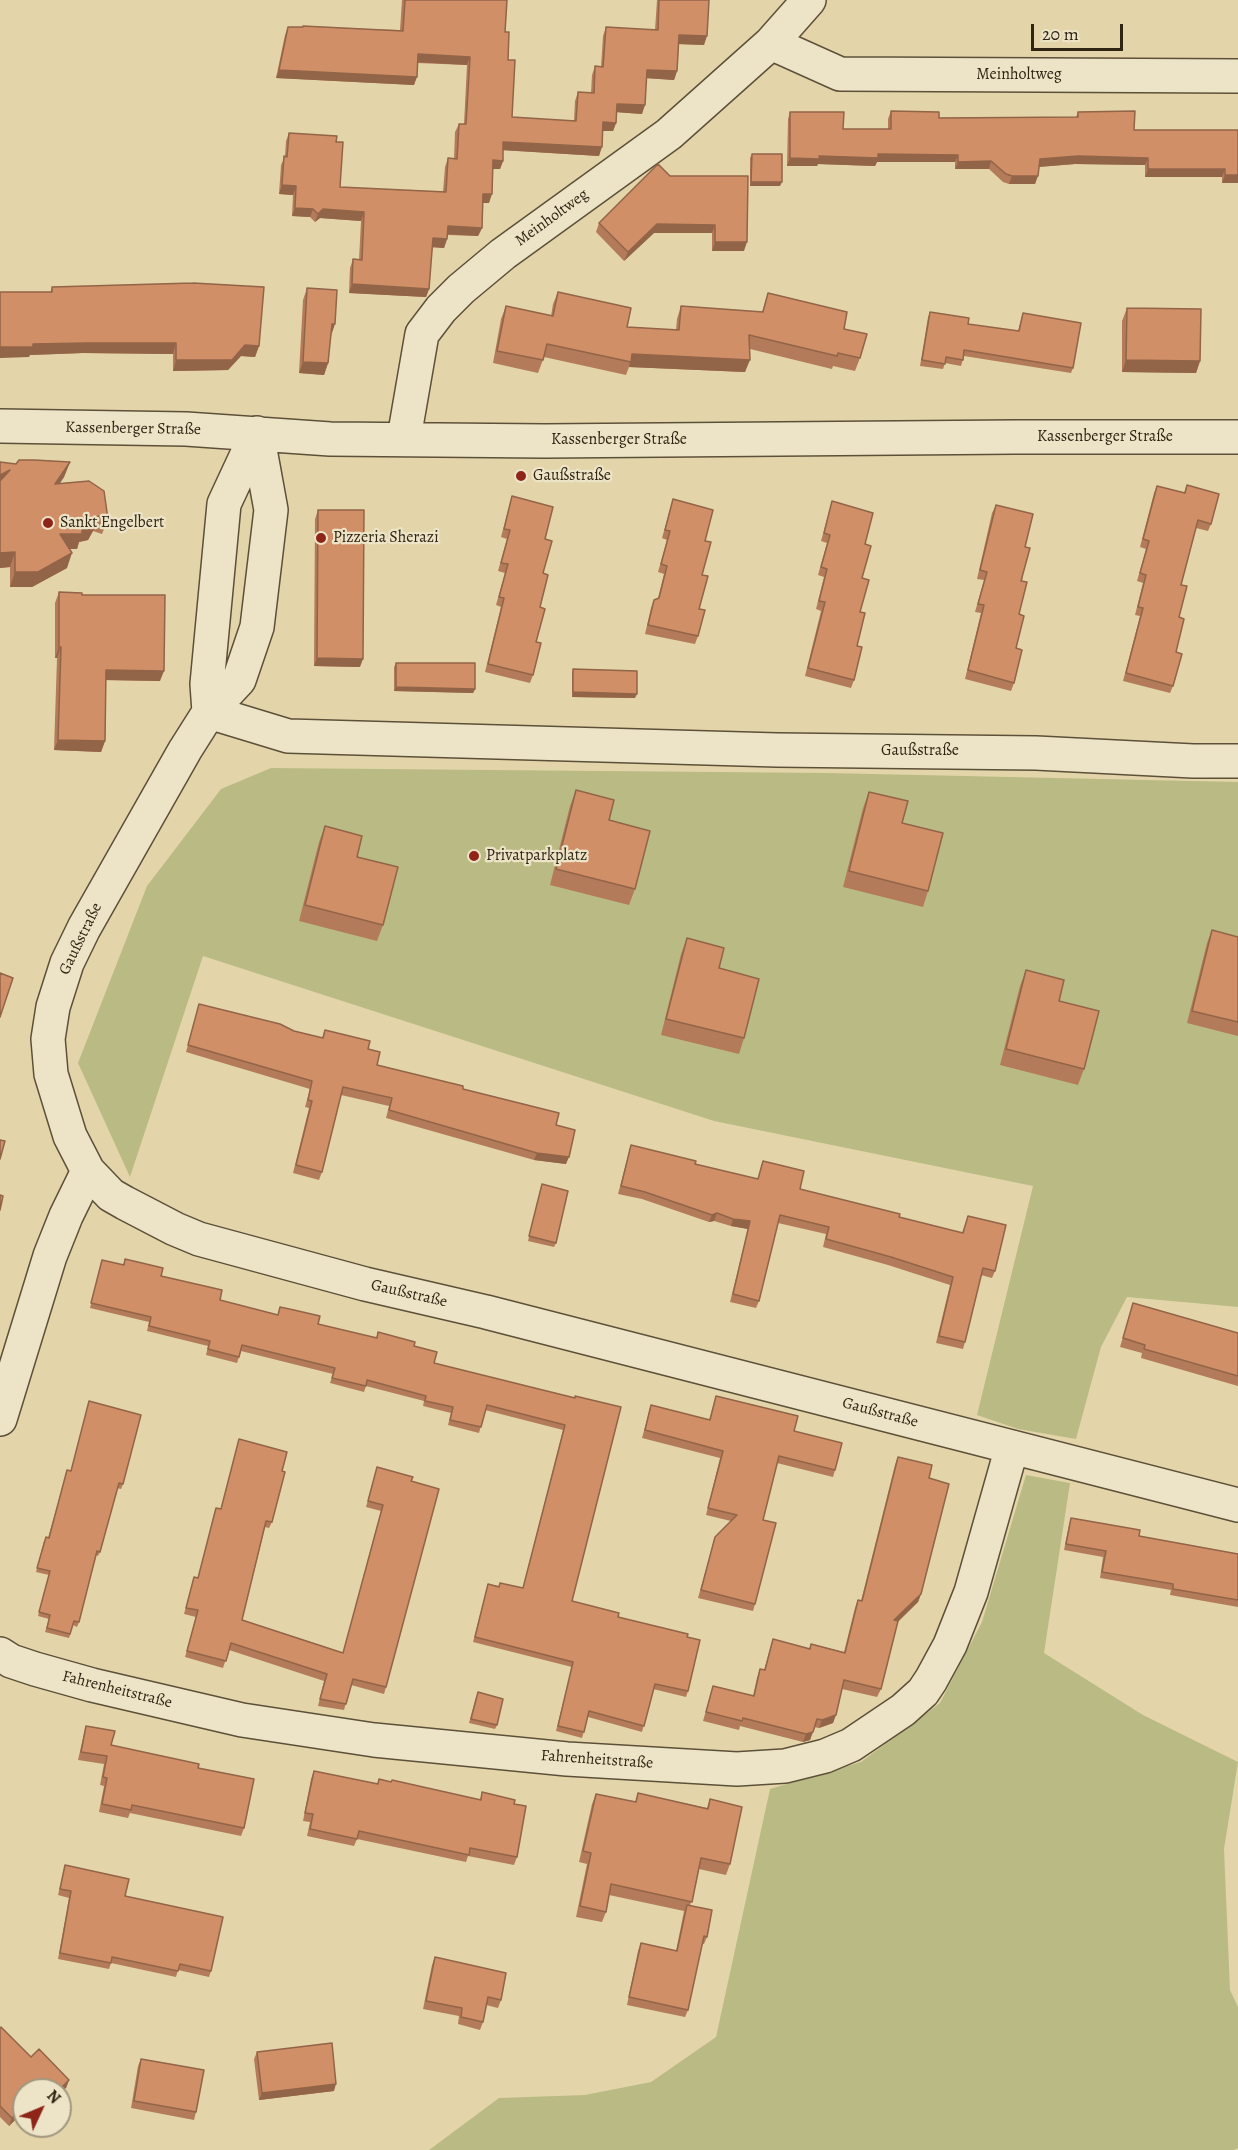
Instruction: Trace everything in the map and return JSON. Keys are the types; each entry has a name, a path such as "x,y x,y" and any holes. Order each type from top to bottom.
{"street":[{"name":"Meinholtweg","path":"404,438 422,334 441,309 503,254 669,134 771,43 809,0"},
{"name":"Meinholtweg","path":"771,43 840,74 1238,76"},
{"name":"Kassenberger Straße","path":"0,426 186,429 330,439 556,441 1238,437"},
{"name":"Gaußstraße","path":"257,433 271,510 257,627 239,680 209,712 185,750 84,928 67,963 53,1007 48,1039 51,1074 70,1136 88,1171 118,1199 174,1229 199,1239 365,1284 486,1311 1238,1505"},
{"path":"209,712 207,684 224,504 257,433"},
{"name":"Gaußstraße","path":"209,712 288,736 777,750 1036,753 1238,761"},
{"path":"0,1419 50,1256 88,1171"},
{"name":"Fahrenheitstraße","path":"0,1654 11,1661 68,1679 242,1720 393,1743 567,1759 714,1768 785,1766 825,1756 851,1745 903,1710 931,1680 950,1645 971,1592 1012,1447"}],"green space":[{"path":"271,768 828,773 1238,782 1238,1307 1127,1297 1101,1347 1076,1439 1018,1429 977,1415 1033,1186 714,1121 203,956 130,1177 78,1063 147,886 221,789"},
{"path":"1026,1475 1070,1483 1044,1653 1143,1715 1238,1762 1224,1849 1230,1990 1238,2007 1238,2148 1234,2150 429,2150 499,2098 585,2095 651,2082 716,2037 770,1789 861,1762 940,1703 982,1622"}],"building":[{"path":"405,0 507,0 505,32 509,32 508,60 515,60 512,117 576,121 578,92 594,93 595,66 603,67 606,27 658,30 659,0 709,0 707,36 679,35 677,71 647,70 645,105 617,104 616,123 603,122 602,147 503,142 503,161 493,160 492,194 483,194 482,228 448,226 447,239 433,238 429,289 352,284 353,259 362,260 364,212 323,209 318,214 313,209 295,208 296,186 282,185 284,156 287,157 289,133 337,136 336,142 343,142 340,187 446,192 448,158 457,159 459,124 466,124 470,57 418,54 417,77 279,70 288,27 403,31"},
{"path":"891,111 939,112 939,118 1078,117 1078,112 1135,111 1134,130 1238,130 1238,175 1225,175 1225,169 1148,169 1148,158 1078,156 1040,159 1038,176 1012,176 1006,174 991,161 958,162 958,155 878,154 878,158 819,156 820,159 790,158 790,112 844,112 843,129 891,129"},
{"path":"752,154 782,154 782,182 751,182"},
{"path":"658,164 670,176 748,176 747,242 715,242 715,225 657,224 628,252 599,223"},
{"path":"193,283 264,287 259,346 245,345 232,360 176,360 176,343 33,344 33,347 0,347 0,292 52,292 52,287"},
{"path":"307,288 337,290 335,324 332,324 328,363 303,362"},
{"path":"558,292 631,308 627,327 679,330 681,306 763,312 768,293 847,312 844,329 867,334 860,358 838,353 837,356 749,335 750,360 632,354 631,362 547,344 543,360 497,351 506,306 553,316"},
{"path":"1127,308 1201,309 1200,361 1126,360"},
{"path":"930,312 969,318 968,324 1019,331 1023,313 1081,323 1073,368 964,350 963,360 946,357 945,364 922,360"},
{"name":"Sankt Engelbert","path":"19,460 70,462 55,484 89,481 104,491 108,519 98,516 94,525 82,528 82,534 60,534 72,553 38,572 15,572 15,552 0,553 0,481 10,470 0,475 0,462 16,464"},
{"path":"1187,485 1219,494 1211,524 1198,520 1181,585 1187,586 1179,617 1184,619 1176,652 1182,654 1173,686 1126,673 1143,608 1138,607 1146,575 1140,573 1149,541 1143,539 1157,486 1185,493"},
{"path":"512,496 553,507 545,539 552,541 543,573 548,575 540,607 545,609 536,642 541,643 533,675 488,664 504,598 499,597 508,564 501,563 510,530 504,529"},
{"path":"673,499 713,510 705,541 711,542 702,575 708,576 699,609 705,610 698,636 648,625 654,600 659,598 667,566 661,564 670,531 665,530"},
{"path":"832,501 873,513 865,544 871,546 862,578 869,580 860,612 865,613 857,646 862,647 854,680 808,668 825,602 819,601 827,569 821,567 830,535 824,533"},
{"path":"996,505 1033,514 1025,547 1030,548 1021,581 1027,582 1019,614 1024,616 1016,648 1022,650 1014,683 968,670 984,605 978,604 987,572 980,570"},
{"path":"318,510 364,510 363,659 317,658"},
{"path":"59,592 82,593 82,595 165,595 164,671 106,670 105,741 58,740 61,647 59,647"},
{"path":"396,663 475,663 475,689 396,687"},
{"path":"573,669 637,671 637,694 573,692"},
{"path":"576,790 614,800 609,820 650,831 635,889 556,869"},
{"path":"869,792 908,801 902,823 943,833 928,891 849,871"},
{"path":"325,826 362,836 357,857 398,867 383,925 305,905"},
{"path":"1212,930 1238,937 1238,1022 1192,1011"},
{"path":"687,938 724,948 719,968 759,979 744,1038 666,1019"},
{"path":"1026,970 1064,980 1059,1001 1099,1011 1084,1069 1006,1049"},
{"path":"0,973 13,978 0,1017"},
{"path":"199,1004 280,1024 294,1031 323,1038 325,1030 370,1041 368,1049 380,1052 377,1065 559,1113 556,1125 575,1130 569,1157 537,1153 389,1110 392,1098 343,1087 322,1172 296,1165 312,1101 308,1100 312,1081 188,1045"},
{"path":"0,1140 5,1141 0,1159"},
{"path":"631,1145 696,1161 695,1164 758,1179 763,1161 804,1171 800,1189 900,1214 899,1217 963,1233 968,1216 1006,1225 995,1271 983,1268 965,1342 939,1336 953,1277 826,1239 829,1227 780,1215 759,1301 733,1294 750,1221 733,1219 717,1213 712,1215 621,1186"},
{"path":"542,1184 568,1191 556,1243 529,1236"},
{"path":"125,1259 163,1268 161,1276 222,1290 220,1300 278,1315 280,1307 320,1316 318,1324 377,1338 378,1332 415,1342 414,1346 437,1352 434,1363 621,1407 572,1601 619,1613 618,1617 688,1634 687,1637 700,1640 688,1691 655,1684 644,1726 589,1711 584,1732 558,1726 573,1662 475,1637 488,1584 499,1587 500,1583 523,1588 565,1425 487,1405 481,1427 450,1420 453,1407 425,1401 426,1396 367,1380 366,1386 332,1378 335,1368 242,1345 239,1357 208,1349 210,1341 149,1326 151,1317 91,1303 102,1260 124,1265"},
{"path":"1133,1303 1238,1333 1238,1376 1144,1349 1145,1345 1123,1338"},
{"path":"716,1396 798,1416 794,1431 842,1443 835,1470 779,1456 763,1520 776,1523 755,1604 701,1590 715,1537 737,1515 708,1508 723,1451 645,1430 651,1405 710,1420"},
{"path":"89,1401 141,1415 123,1484 119,1483 100,1552 97,1551 79,1622 74,1621 70,1634 47,1628 50,1615 39,1612 50,1571 37,1568 46,1537 49,1538 67,1470 71,1471"},
{"path":"239,1439 287,1452 282,1471 285,1472 272,1522 266,1521 242,1620 343,1653 383,1505 368,1501 377,1467 413,1477 411,1481 439,1489 386,1687 353,1679 346,1704 320,1699 327,1674 231,1643 226,1661 187,1651 198,1610 186,1608 194,1577 198,1578 216,1508 221,1509"},
{"path":"898,1457 932,1465 929,1478 949,1484 921,1594 894,1620 898,1621 881,1689 844,1680 836,1715 822,1720 817,1719 813,1732 806,1734 743,1718 742,1721 706,1712 713,1686 754,1696 760,1669 765,1670 773,1639 810,1649 811,1644 845,1653 858,1600 862,1601"},
{"path":"1071,1518 1140,1530 1139,1536 1238,1554 1238,1600 1173,1589 1173,1584 1102,1572 1106,1551 1066,1544"},
{"path":"478,1692 503,1699 497,1725 471,1719"},
{"path":"86,1726 115,1731 111,1745 199,1764 198,1768 254,1779 244,1828 132,1805 131,1810 102,1804 107,1778 103,1777 107,1756 81,1752"},
{"path":"314,1771 378,1784 379,1779 391,1782 392,1780 481,1800 482,1792 515,1800 514,1804 526,1806 517,1857 470,1848 469,1855 359,1831 357,1839 310,1829 313,1814 305,1813"},
{"path":"638,1793 708,1809 710,1799 742,1807 730,1864 701,1858 692,1902 611,1884 606,1912 580,1906 591,1853 583,1851 596,1794 636,1802"},
{"path":"65,1865 129,1879 125,1896 223,1917 211,1971 180,1964 178,1971 112,1957 111,1963 60,1953 71,1891 60,1889"},
{"path":"687,1905 712,1910 688,2010 629,1997 641,1943 677,1951"},
{"path":"435,1957 506,1973 501,2000 488,1997 483,2022 461,2017 462,2008 426,2001"},
{"path":"0,2028 31,2057 39,2049 67,2078 12,2078 12,2118 0,2106"},
{"path":"332,2043 336,2084 262,2093 257,2052"},
{"path":"141,2059 204,2070 196,2112 134,2101"}],"place":[{"name":"Gaußstraße","path":"521,476"},
{"name":"Sankt Engelbert","path":"48,523"},
{"name":"Pizzeria Sherazi","path":"321,538"},
{"name":"Privatparkplatz","path":"474,856"}]}
